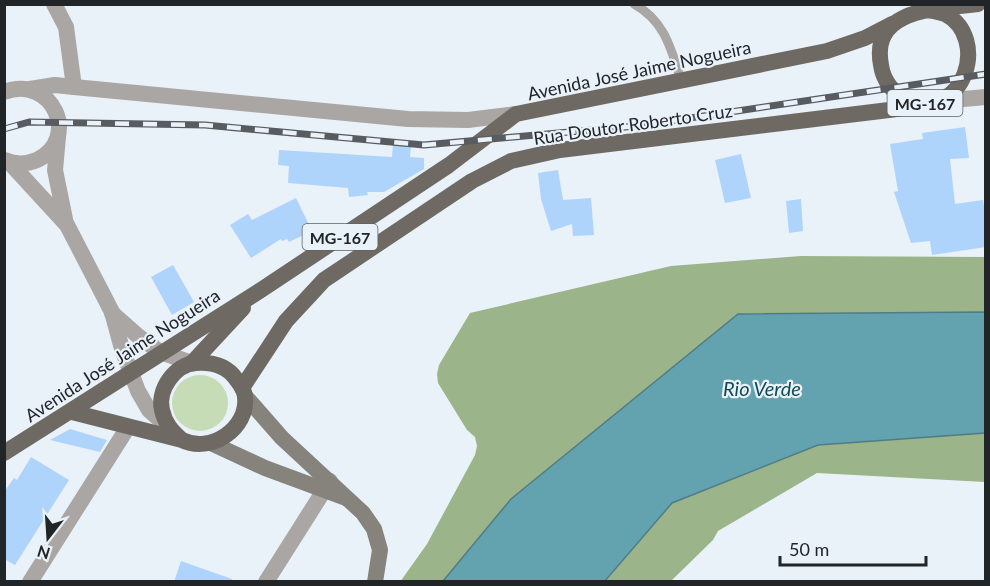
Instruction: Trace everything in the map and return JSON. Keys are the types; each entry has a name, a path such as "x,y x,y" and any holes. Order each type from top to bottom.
{"main road":[{"name":"Avenida José Jaime Nogueira","path":"4,453 261,290 448,165 516,114 827,51 865,38 908,14 978,4"},
{"path":"927,10 945,14 961,25 971,41 973,60"},
{"name":"MG-167","path":"892,24 883,39 879,56 882,74 892,89 920,104 939,102 955,94 969,78 973,60 986,46"},
{"name":"Rua Doutor Roberto Cruz","path":"244,392 286,321 324,280 472,181 511,161 560,150 830,118 939,102"},
{"name":"Avenida José Jaime Nogueira","path":"192,363 261,290"},
{"path":"192,363 213,363 231,372 244,392 282,438 327,486"},
{"name":"MG-167","path":"167,426 161,408 164,388 175,372 192,363"},
{"path":"72,412 190,444 211,443 225,436 236,425 243,412 244,392"},
{"path":"167,426 182,440"},
{"path":"211,443 265,468 327,486 347,498 363,513 374,528 380,550 375,582"}],"street":[{"path":"7,161 21,164 32,162 42,158 50,150 56,141 65,99 74,87 66,27 54,4"},
{"path":"4,92 15,88 30,89 55,85 408,119 468,120 516,114"},
{"path":"30,89 40,93 55,108 58,125 55,170 67,225 112,312 131,373 146,405 167,426"},
{"name":"Rua Doutor Roberto Cruz","path":"939,102 986,97"},
{"path":"7,161 67,225"},
{"path":"112,312 160,352 192,363"},
{"path":"30,582 128,427"},
{"path":"266,582 327,486"}],"lane":[{"path":"634,4 645,11 662,29 681,80"}],"green space":[{"path":"801,256 985,257 985,312 738,314 511,499 443,581 400,582 427,544 475,455 477,446 475,437 467,430 438,383 437,374 439,365 470,313 671,266"},
{"path":"195,375 205,375 220,383 226,392 228,403 226,414 220,423 205,431 195,431 184,426 177,419 172,408 172,398 177,387 184,380"},
{"path":"985,433 985,482 817,473 718,531 713,540 671,581 605,582 672,503 818,445"}],"water":[{"name":"Rio Verde","path":"985,312 985,433 818,445 672,503 605,581 443,581 511,499 738,314"}],"building":[{"path":"965,127 969,158 950,159 955,204 983,200 986,218 986,247 932,255 930,241 911,243 894,192 898,191 890,144 923,139 922,133"},
{"path":"393,144 411,146 410,157 424,158 424,169 384,192 367,192 368,195 349,197 348,188 288,183 289,166 278,165 279,150 392,157"},
{"path":"741,154 751,198 725,203 715,160"},
{"path":"558,170 563,200 591,198 594,235 573,236 572,224 551,231 541,199 538,173"},
{"path":"296,198 312,231 289,242 287,239 282,241 281,239 251,258 230,225 248,214 252,220"},
{"path":"801,199 803,231 789,233 786,201"},
{"path":"173,265 194,302 172,315 151,277"},
{"path":"70,429 107,440 100,452 50,440"},
{"path":"31,457 69,480 15,565 4,559 4,492 14,478 17,480"},
{"path":"181,561 232,579 232,582 174,582"}],"railway":[{"path":"4,129 29,122 205,125 424,145 636,126 986,74"}]}
